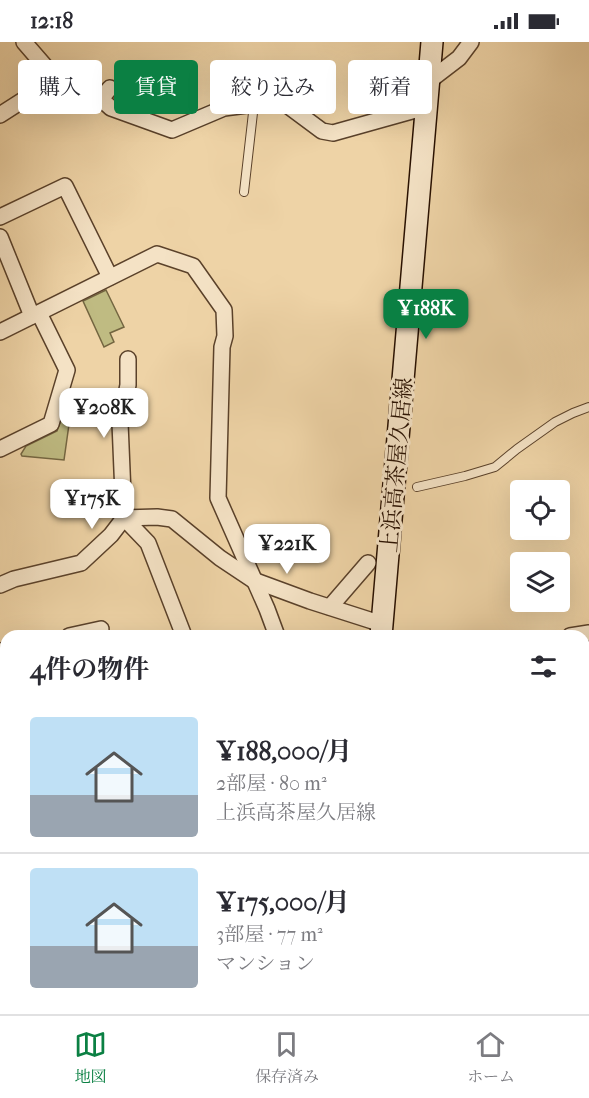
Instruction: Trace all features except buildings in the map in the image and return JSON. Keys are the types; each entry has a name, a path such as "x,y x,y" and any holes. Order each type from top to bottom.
{"main road":[{"name":"上浜高茶屋久居線","path":"431,60 432,42"},
{"name":"上浜高茶屋久居線","path":"384,630 425,114"}],"street":[{"path":"0,114 56,79 24,42"},
{"path":"432,79 459,58 471,42"},
{"path":"110,88 101,99 111,108 172,130 210,114"},
{"path":"299,114 322,131 333,133 401,114"},
{"path":"0,217 64,186 110,277"},
{"path":"0,237 35,315 67,370 51,424 0,449"},
{"path":"0,332 158,254 193,266 224,310 219,498 275,630"},
{"path":"0,585 14,579 81,563 111,535 124,518 120,423 128,385 128,359"},
{"path":"124,518 172,519 220,558 253,580 330,607 380,630"},
{"path":"124,518 148,543 182,630"},
{"path":"330,607 368,563"},
{"path":"96,630 100,629"}],"lane":[{"path":"244,192 253,114"},
{"path":"417,487 495,467 555,422 589,408"}],"shaded area":[{"path":"106,290 124,327 110,333 114,342 104,347 83,301"},
{"path":"65,408 71,410 64,460 22,456 26,446 57,431"}]}
